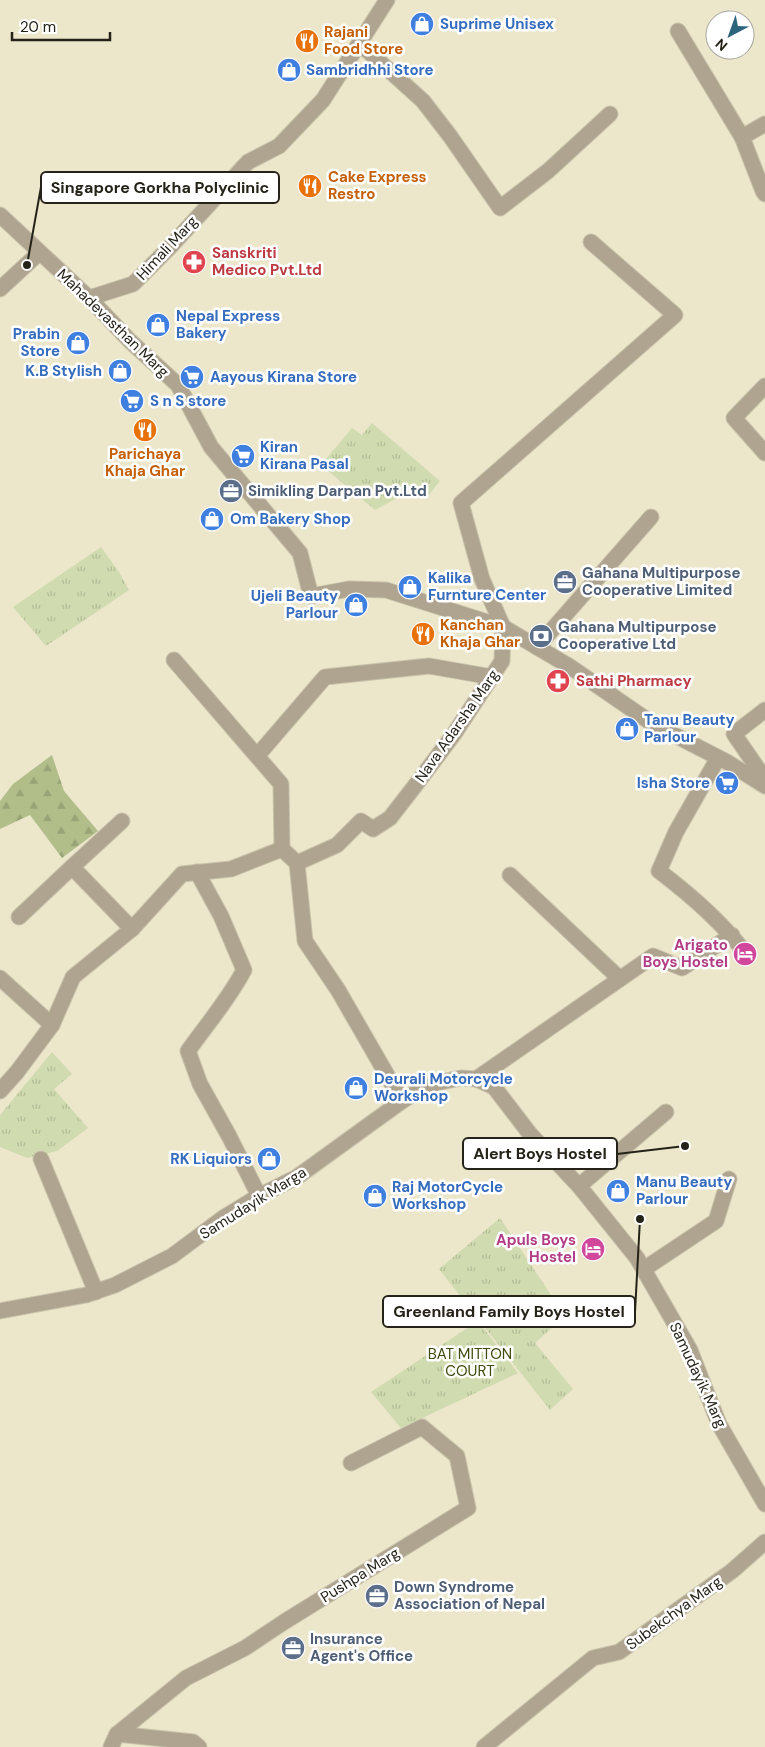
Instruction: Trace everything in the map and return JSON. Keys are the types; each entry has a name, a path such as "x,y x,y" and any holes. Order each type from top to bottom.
{"street":[{"name":"Himali Marg","path":"89,298 133,284 171,246 248,162 279,146 323,100 387,0"},
{"path":"678,31 742,137 762,191 765,194"},
{"path":"358,43 423,101 500,208 548,171 610,114"},
{"path":"742,137 765,124"},
{"name":"Mahadevasthan Marg","path":"0,215 178,385 211,447 300,553 311,596 349,589 386,590 503,627 569,666 654,724 718,758 765,786"},
{"name":"Nava Adarsha Marg","path":"296,864 337,845 360,821 373,829 390,818 448,741 502,661 503,627 482,579 461,503 675,315 591,242"},
{"path":"0,289 39,253"},
{"path":"765,386 734,418 765,453"},
{"path":"537,647 651,518"},
{"path":"174,660 281,784 282,849 296,864 305,941 338,990 402,1101"},
{"path":"257,756 325,678 429,666 492,677"},
{"path":"765,710 734,734 765,779"},
{"path":"718,758 676,832 659,871 691,896 732,935 747,954"},
{"path":"19,917 122,821"},
{"path":"0,1091 17,1072 52,1025 73,977 132,929 182,874 231,869 282,849"},
{"path":"72,867 132,929"},
{"path":"197,872 221,916 244,970 233,991 188,1052 200,1084 230,1136 259,1196"},
{"path":"510,875 620,979"},
{"path":"476,1079 653,956 682,968 732,935"},
{"path":"0,978 52,1025"},
{"name":"Samudayik Marga","path":"0,1311 86,1295 115,1285 172,1256 223,1218 259,1196 297,1177 402,1101 422,1089 460,1078 476,1079"},
{"name":"Samudayik Marg","path":"476,1079 494,1087 530,1134 579,1186 638,1258 690,1350 719,1424 765,1504"},
{"path":"579,1186 666,1112"},
{"path":"41,1159 96,1292"},
{"path":"644,1269 716,1221 730,1179"},
{"name":"Pushpa Marg","path":"114,1741 186,1678 245,1648 292,1616 468,1508 457,1456 422,1427 351,1463"},
{"name":"Subekchya Marg","path":"484,1747 593,1658 619,1652 732,1571 765,1542"},
{"path":"114,1741 193,1742 199,1747"}],"green space":[{"path":"372,423 440,481 428,496 417,487 375,510 321,465 352,428 362,435"},
{"path":"101,547 129,590 46,646 13,607"},
{"path":"52,755 64,791 98,831 62,858 30,815 0,829 0,801 13,784"},
{"path":"52,1052 72,1074 54,1089 88,1128 57,1151 27,1158 0,1147 0,1115"},
{"path":"500,1218 565,1316 535,1343 573,1389 550,1410 439,1269"},
{"name":"BAT MITTON COURT","path":"478,1321 518,1373 401,1428 371,1392"}],"place":[{"name":"Suprime Unisex","path":"422,24"},
{"name":"Rajani Food Store","path":"307,41"},
{"name":"Sambridhhi Store","path":"289,70"},
{"name":"Cake Express Restro","path":"310,186"},
{"name":"Sanskriti Medico Pvt.Ltd","path":"194,262"},
{"name":"Singapore Gorkha Polyclinic","path":"27,265"},
{"name":"Nepal Express Bakery","path":"158,325"},
{"name":"Prabin Store","path":"78,343"},
{"name":"K.B Stylish","path":"120,371"},
{"name":"Aayous Kirana Store","path":"192,377"},
{"name":"S n S store","path":"132,401"},
{"name":"Parichaya Khaja Ghar","path":"145,430"},
{"name":"Kiran Kirana Pasal","path":"243,456"},
{"name":"Simikling Darpan Pvt.Ltd","path":"231,491"},
{"name":"Om Bakery Shop","path":"212,519"},
{"name":"Gahana Multipurpose Cooperative Limited","path":"565,582"},
{"name":"Kalika Furnture Center","path":"410,587"},
{"name":"Ujeli Beauty Parlour","path":"356,605"},
{"name":"Kanchan Khaja Ghar","path":"423,634"},
{"name":"Gahana Multipurpose Cooperative Ltd","path":"541,636"},
{"name":"Sathi Pharmacy","path":"558,681"},
{"name":"Tanu Beauty Parlour","path":"627,729"},
{"name":"Isha Store","path":"727,783"},
{"name":"Arigato Boys Hostel","path":"745,954"},
{"name":"Deurali Motorcycle Workshop","path":"356,1088"},
{"name":"Alert Boys Hostel","path":"685,1146"},
{"name":"RK Liquiors","path":"269,1159"},
{"name":"Manu Beauty Parlour","path":"618,1191"},
{"name":"Raj MotorCycle Workshop","path":"375,1196"},
{"name":"Greenland Family Boys Hostel","path":"640,1219"},
{"name":"Apuls Boys Hostel","path":"593,1249"},
{"name":"Down Syndrome Association of Nepal","path":"377,1596"},
{"name":"Insurance Agent's Office","path":"293,1648"}]}
